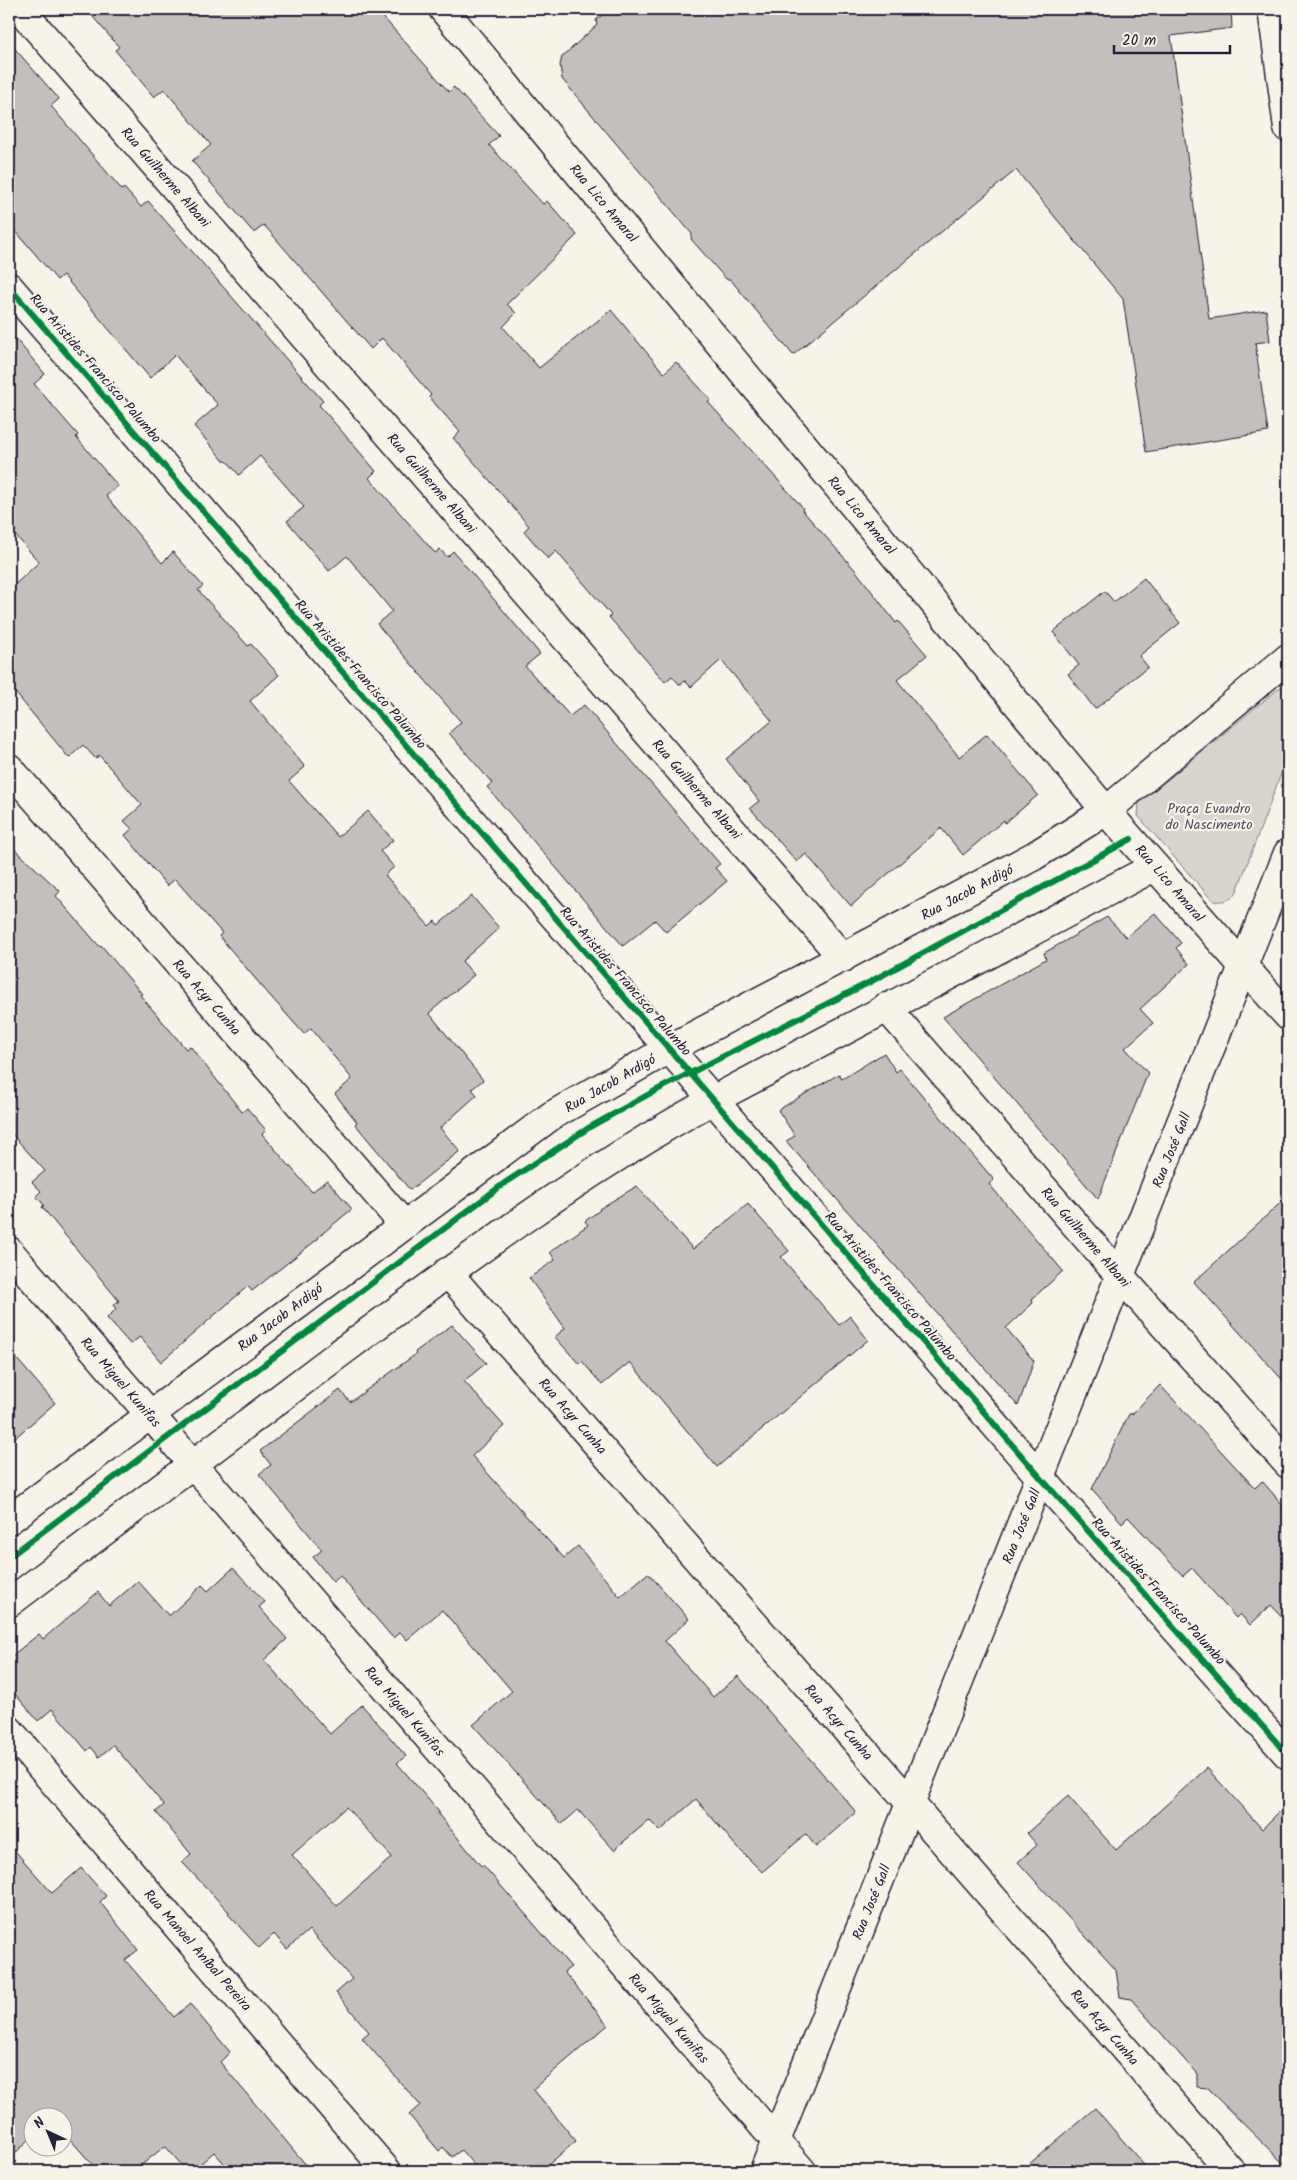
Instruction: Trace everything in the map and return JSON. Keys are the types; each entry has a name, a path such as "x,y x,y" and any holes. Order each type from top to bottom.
{"street":[{"name":"Rua Guilherme Albani","path":"20,9 843,958"},
{"path":"1272,9 1288,128"},
{"name":"Rua Lico Amaral","path":"456,13 1106,810 1288,1016"},
{"name":"Rua Aristides Francisco Palumbo","path":"9,287 1040,1477 1288,1754"},
{"name":"Rua Jacob Ardigó","path":"9,1520 551,1116 669,1050 1034,856 1106,810 1288,658"},
{"name":"Rua Acyr Cunha","path":"9,768 404,1225"},
{"name":"Rua José Gall","path":"764,2171 1288,853"},
{"path":"9,1603 447,1272 594,1170 712,1100 1154,866"},
{"name":"Rua Guilherme Albani","path":"886,1007 1120,1276 1288,1464"},
{"name":"Rua Miguel Kunifas","path":"9,1251 802,2171"},
{"name":"Rua Acyr Cunha","path":"447,1272 1231,2171"},
{"name":"Rua Manoel Aníbal Pereira","path":"9,1730 387,2171"}],"green space":[{"name":"Praça Evandro do Nascimento","path":"1288,683 1288,755 1237,891 1233,897 1227,900 1213,901 1138,816 1139,803 1283,685"}],"building":[{"path":"86,9 376,9 449,92 454,87 499,136 489,145 543,204 547,201 577,235 507,304 516,313 503,327 539,368 611,310 664,373 676,362 711,400 708,402 803,508 802,510 856,571 896,623 898,621 927,655 897,680 959,757 987,734 1038,795 1005,823 1004,820 963,855 941,828 851,906 806,854 797,862 750,808 759,801 726,759 772,721 721,660 691,687 685,681 680,685 672,676 665,682 556,551 548,559 524,531 529,526 453,438 460,432 429,397 431,395 382,338 371,349 264,225 254,233 192,161 211,145 164,89 154,97 115,50 119,47"},
{"path":"610,9 1231,9 1232,28 1171,36 1209,319 1266,310 1270,341 1255,343 1268,432 1146,452 1123,299 1016,170 793,355 730,279 726,279 691,239 692,234 562,79 560,65 562,57 597,25 596,20"},
{"path":"9,42 59,99 51,106 122,190 124,188 141,207 148,201 323,401 319,405 376,471 369,478 435,553 440,549 447,557 453,551 540,654 525,666 570,716 584,705 720,864 715,868 727,881 666,932 655,920 623,946 487,787 492,783 449,733 461,722 377,624 392,611 347,556 329,571 287,521 304,507 260,456 239,475 228,462 223,460 194,426 218,405 175,355 150,378 63,275 57,280 9,223"},
{"path":"9,331 45,374 34,384 78,435 76,437 118,486 106,496 162,563 173,552 203,586 198,590 248,646 251,644 279,675 250,701 305,767 289,781 338,837 368,811 393,840 380,851 394,867 385,875 429,926 435,921 438,925 472,896 499,928 462,961 474,975 429,1013 483,1080 472,1089 477,1095 440,1128 460,1151 410,1190 355,1124 357,1122 335,1094 352,1079 311,1028 304,1034 265,990 219,936 222,933 175,879 167,886 125,835 132,829 124,821 142,805 99,755 96,759 83,745 69,758 9,685 9,590 39,562 9,528"},
{"path":"1144,578 1180,623 1139,656 1148,667 1095,709 1068,674 1079,665 1053,632 1105,591 1114,602"},
{"path":"9,844 60,891 56,896 100,947 101,945 186,1049 190,1046 242,1112 247,1108 266,1130 262,1134 312,1192 327,1180 352,1209 319,1238 252,1291 248,1286 161,1362 140,1337 130,1344 107,1318 116,1309 113,1305 119,1301 42,1207 44,1205 36,1196 41,1191 32,1182 45,1171 9,1131"},
{"path":"1155,913 1181,943 1176,948 1189,964 1140,1009 1153,1023 1125,1048 1148,1073 1098,1199 943,1017 1046,959 1044,953 1107,917 1126,937"},
{"path":"884,1053 896,1072 900,1069 994,1180 989,1184 1063,1271 1032,1299 1033,1303 1006,1328 1034,1361 1018,1406 786,1141 795,1136 778,1110 839,1074 842,1079"},
{"path":"637,1186 693,1249 748,1204 789,1251 781,1257 839,1325 850,1316 868,1340 717,1467 630,1362 602,1385 582,1361 579,1364 555,1337 565,1328 529,1278 555,1260 550,1252 588,1225 585,1221 599,1209"},
{"path":"1288,1196 1288,1386 1194,1282"},
{"path":"452,1325 486,1363 464,1381 504,1426 472,1456 564,1558 578,1546 620,1597 648,1573 689,1619 665,1641 713,1697 738,1676 856,1812 816,1847 806,1834 762,1872 736,1846 696,1799 660,1831 649,1820 614,1850 578,1810 562,1824 473,1725 512,1691 442,1610 407,1640 400,1632 393,1638 340,1576 333,1582 313,1557 322,1550 259,1474 271,1465 260,1451 340,1390 350,1402"},
{"path":"9,1350 55,1403 9,1443"},
{"path":"1160,1385 1255,1488 1262,1481 1288,1511 1288,1623 1271,1605 1250,1625 1240,1614 1236,1618 1192,1568 1183,1576 1128,1517 1122,1523 1092,1489 1129,1414 1132,1414"},
{"path":"233,1568 265,1602 259,1607 287,1639 264,1660 330,1734 362,1705 406,1756 397,1763 439,1812 438,1814 481,1866 483,1865 571,1967 564,1972 608,2025 533,2089 576,2141 541,2171 479,2171 461,2150 452,2157 443,2147 439,2151 409,2115 420,2105 362,2038 369,2032 336,1993 352,1979 309,1930 287,1949 274,1934 259,1948 228,1914 229,1912 182,1862 191,1854 156,1812 164,1805 113,1745 99,1757 91,1747 87,1751 52,1709 38,1721 9,1687 9,1658 39,1634 43,1639 98,1592 109,1606 138,1581 169,1616 202,1585 208,1591","holes":["346,1807 392,1857 337,1906 292,1855"]},
{"path":"1207,1768 1262,1829 1288,1803 1288,2168 1207,2088 1197,2087 1197,2074 1131,1999 1120,1997 1116,1970 1018,1862 1037,1845 1027,1833 1068,1796 1116,1850"},
{"path":"9,1844 52,1893 81,1868 106,1896 100,1902 138,1950 125,1960 174,2017 190,2004 230,2052 220,2062 311,2171 231,2171 214,2152 192,2171 187,2171 165,2146 134,2171 98,2171 72,2141 72,2108 22,2108 22,2147 9,2159"},
{"path":"1095,2108 1149,2171 1021,2171"}],"cycle path":[{"path":"9,287 1040,1477 1288,1755"},
{"path":"9,1557 506,1182 590,1127 651,1093 870,982 1131,839"}]}
